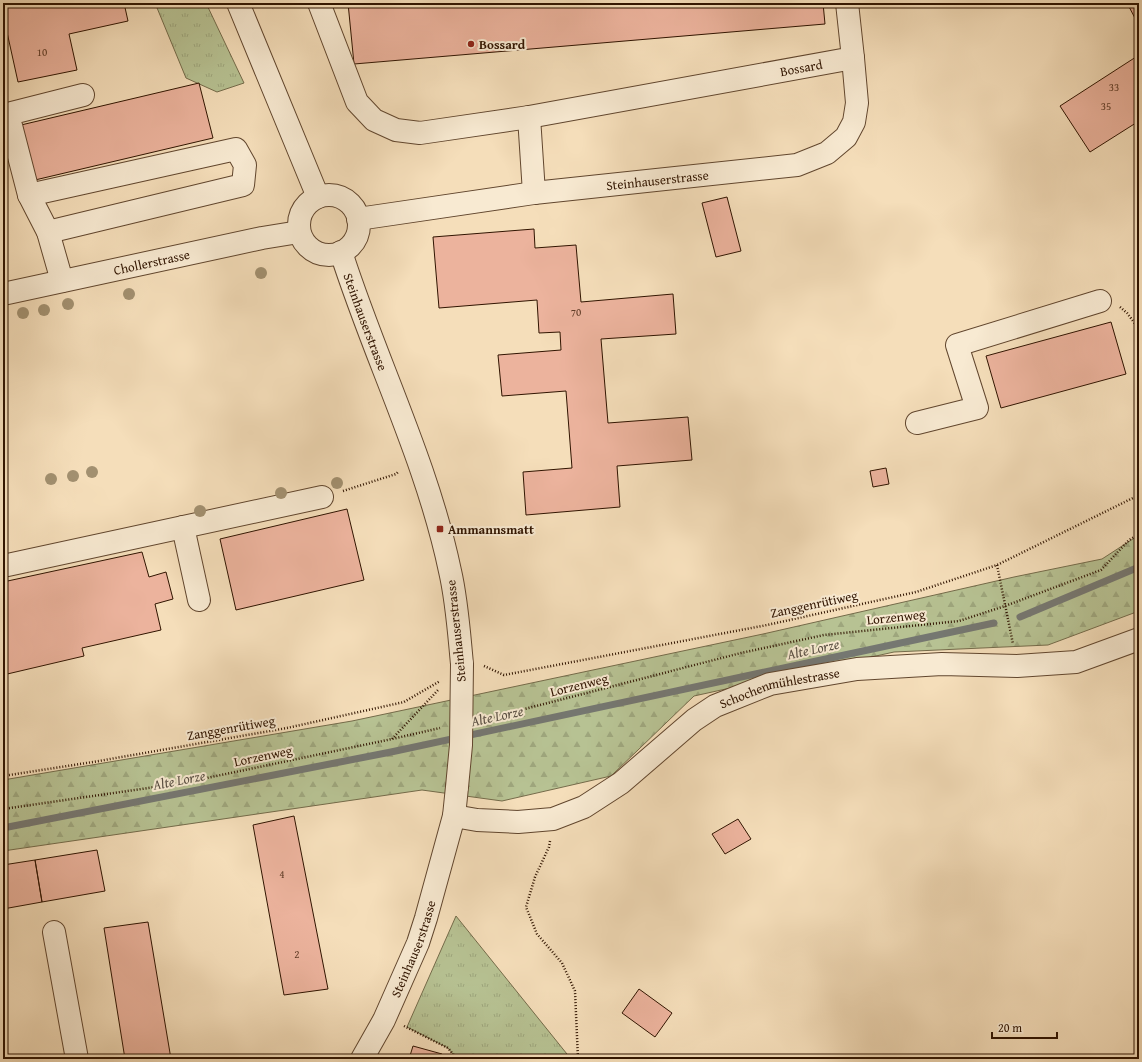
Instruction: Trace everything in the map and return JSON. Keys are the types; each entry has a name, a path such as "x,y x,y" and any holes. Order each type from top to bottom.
{"street":[{"path":"238,3 318,197"},
{"name":"Bossard","path":"319,3 357,102 374,120 396,130 420,133 529,117 853,58"},
{"path":"847,3 853,58"},
{"name":"Steinhauserstrasse","path":"358,219 534,193 797,164 827,152 846,137 854,122 857,103 853,58"},
{"path":"62,281 48,232 29,195 8,114 83,95"},
{"path":"529,117 534,193"},
{"path":"29,195 236,150 245,165 243,185 48,232"},
{"path":"331,195 343,198 353,207 358,219 358,228 355,238 349,246 341,252 335,254 324,254 313,250 304,242 300,232 299,221 302,210 309,202 318,197 331,195"},
{"name":"Chollerstrasse","path":"3,294 262,238 300,232"},
{"name":"Steinhauserstrasse","path":"341,252 356,299 415,451 440,529 470,664 454,816 420,937 384,1020 362,1059"},
{"path":"916,423 977,408 957,345 1100,301"},
{"path":"3,566 322,497"},
{"path":"183,527 199,600"},
{"name":"Schochenmühlestrasse","path":"454,816 477,820 518,822 553,819 584,807 621,783 694,720 715,706 770,684 857,669 942,664 1018,666 1076,662 1139,639"},
{"path":"54,932 77,1059"}],"path":[{"path":"1100,301 1116,304 1127,313 1139,329"},
{"path":"322,497 396,474 415,451"},
{"name":"Zanggenrütiweg","path":"470,664 504,675 767,625 916,592 997,565 1139,495"},
{"name":"Lorzenweg","path":"476,721 741,653 824,635 959,621 1005,606 1101,570 1129,540 1139,534"},
{"path":"997,565 1018,666"},
{"path":"392,739 470,664"},
{"name":"Zanggenrütiweg","path":"3,776 101,761 287,728 404,702 441,680"},
{"name":"Lorzenweg","path":"3,808 183,783 392,739 444,726"},
{"path":"553,819 549,847 535,877 526,907 537,934 562,963 575,991 578,1059"},
{"path":"384,1020 407,1027 448,1048 457,1059"}],"green space":[{"path":"155,3 206,3 244,83 217,92 186,78"},
{"path":"1139,535 1139,611 1048,645 894,652 694,696 611,776 502,801 422,790 3,851 3,780 352,721 763,634 1014,577 1102,559"},
{"path":"456,916 571,1059 457,1059 448,1048 407,1027"}],"building":[{"path":"3,3 124,3 128,21 69,34 77,70 18,82 3,14"},
{"name":"Bossard","path":"348,3 823,3 825,24 354,64"},
{"path":"1127,3 1139,3 1139,18 1136,20"},
{"path":"1139,55 1139,121 1090,152 1060,106"},
{"path":"199,83 213,138 35,180 21,125"},
{"path":"727,197 741,251 716,257 702,203"},
{"path":"534,229 535,248 576,245 581,302 673,294 676,334 601,339 608,423 688,417 692,460 617,466 620,507 526,515 523,472 572,468 566,391 502,396 498,355 561,350 560,332 539,333 537,300 439,308 433,237"},
{"path":"1111,322 1126,374 1001,408 986,356"},
{"path":"886,468 889,484 873,487 870,471"},
{"path":"347,509 364,580 236,610 220,539"},
{"path":"142,552 149,577 166,572 173,599 155,604 161,630 82,648 84,656 3,675 3,582"},
{"path":"294,816 328,989 284,995 253,825"},
{"path":"738,819 751,839 725,854 712,834"},
{"path":"97,850 105,891 42,902 35,860"},
{"path":"35,860 42,902 3,909 3,865"},
{"path":"148,922 171,1059 125,1059 104,928"},
{"path":"639,989 672,1013 655,1037 622,1013"},
{"path":"413,1046 442,1054 441,1059 409,1059"}],"waterway":[{"name":"Alte Lorze","path":"1020,617 1139,567"},
{"name":"Alte Lorze","path":"3,828 391,752 994,623"}],"place":[{"name":"Bossard","path":"471,44"},
{"name":"Ammannsmatt","path":"440,529"}]}
